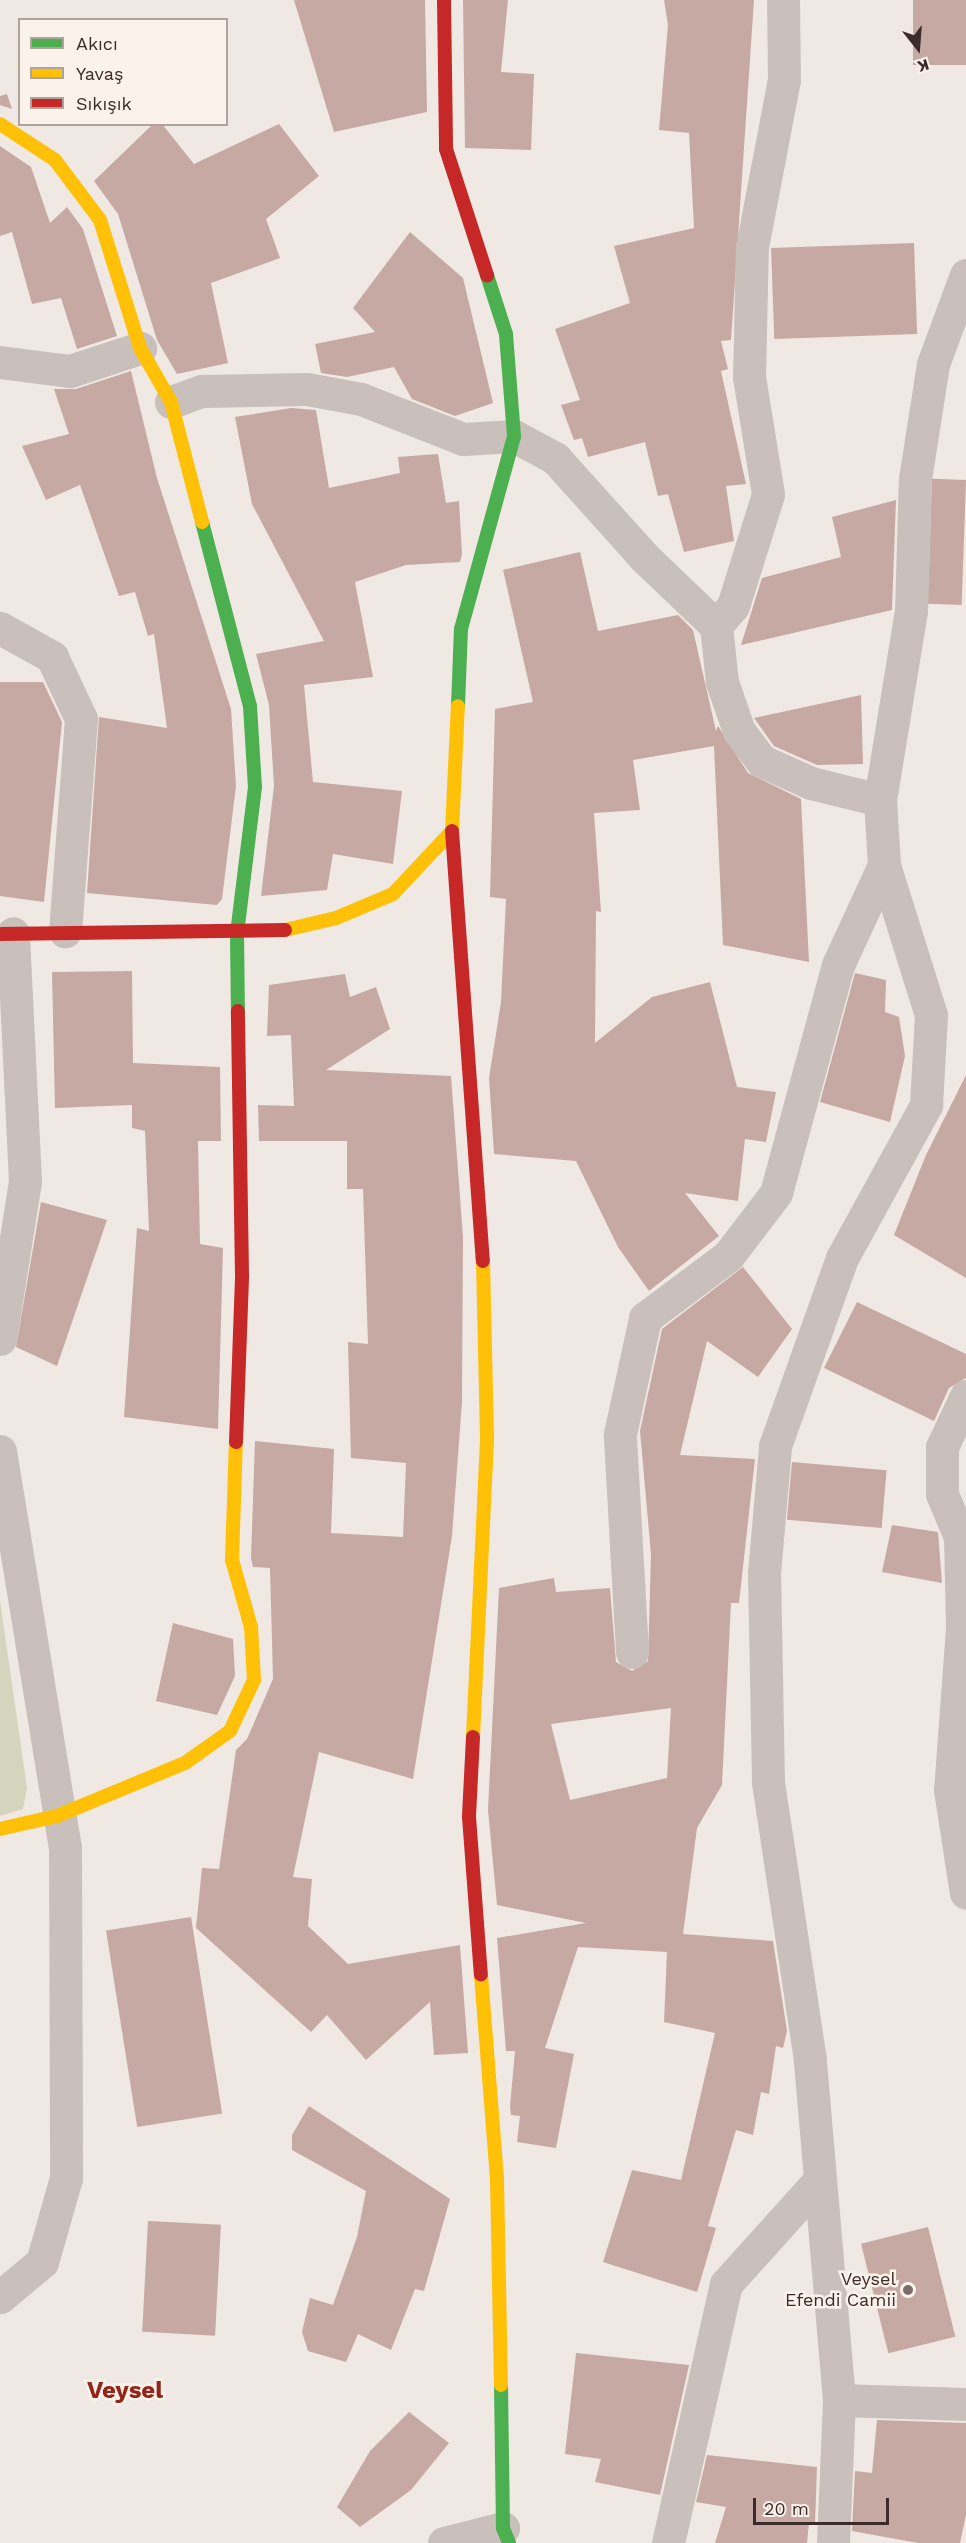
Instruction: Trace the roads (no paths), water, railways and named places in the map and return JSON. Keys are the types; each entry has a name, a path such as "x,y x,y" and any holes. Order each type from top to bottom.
{"street":[{"path":"444,0 446,149 506,334 514,436 461,629 452,831 484,1271 487,1437 469,1817 497,2178 506,2535 444,2543"},
{"path":"716,626 733,606 768,494 749,377 752,247 784,80 783,0"},
{"path":"0,124 54,160 100,220 140,348 171,402 250,706 255,787 237,934 243,1275 232,1560 251,1627 254,1680 230,1731 185,1763 57,1816 0,1829"},
{"path":"833,2543 839,2400 818,2182 810,2060 768,1780 764,1573 775,1446 842,1258 926,1105 931,1015 884,865 880,800 911,611 915,479 933,364 966,275"},
{"path":"0,362 70,372 140,348"},
{"path":"171,402 202,391 307,389 361,399 463,439 514,436 555,458 644,558 716,626 723,682 739,730 762,761 811,783 880,800"},
{"path":"0,628 52,657 81,719 65,931"},
{"path":"0,1339 25,1181 7,934 65,931 237,934 336,918 393,894 452,831"},
{"path":"632,1652 620,1434 645,1318 728,1256 776,1193 838,964 884,865"},
{"path":"966,1396 942,1447 942,1494 960,1537 962,1628 950,1790 966,1893"},
{"path":"0,1451 57,1816 65,1847 66,2178 42,2262 0,2297"},
{"path":"668,2543 726,2284 818,2182"},
{"path":"839,2400 966,2404"}],"place":[{"name":"Veysel Efendi Camii","path":"908,2290"}],"district":[{"name":"Veysel","path":"125,2391"}]}
